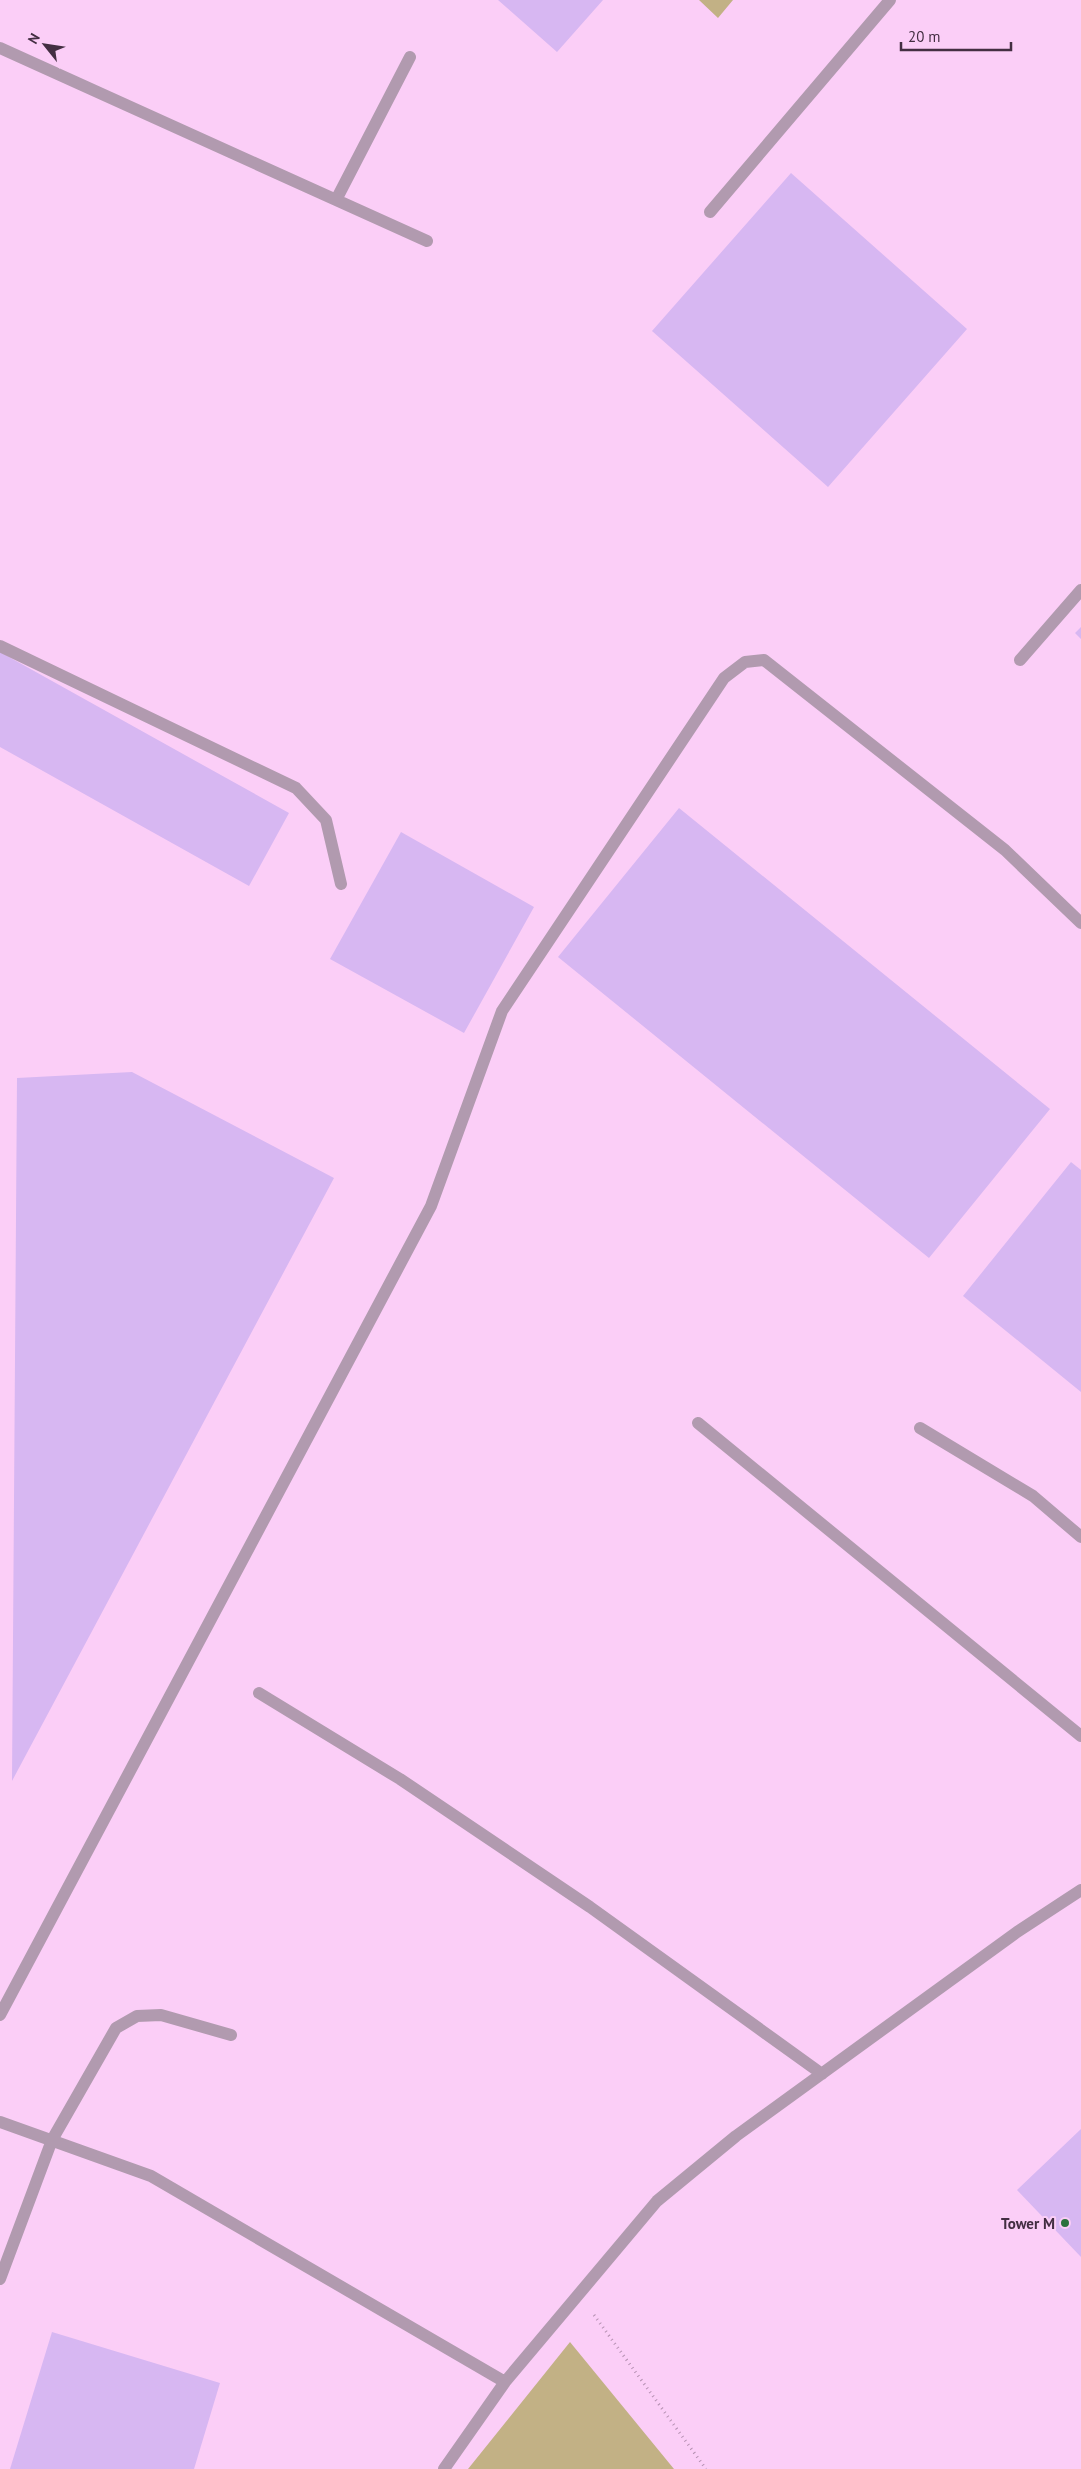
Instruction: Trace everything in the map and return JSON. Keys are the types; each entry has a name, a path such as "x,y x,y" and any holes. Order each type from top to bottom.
{"street":[{"path":"710,212 890,0"},
{"path":"0,48 428,241"},
{"path":"336,200 410,57"},
{"path":"1020,660 1081,590"},
{"path":"0,646 296,788 326,820 341,884"},
{"path":"0,2015 431,1206 502,1011 724,678 745,662 764,660 1004,850 1081,924"},
{"path":"698,1423 1081,1736"},
{"path":"920,1428 1033,1496 1081,1537"},
{"path":"259,1693 400,1779 549,1880 822,2074"},
{"path":"444,2469 505,2382 578,2292 657,2201 736,2136 1017,1932 1081,1890"},
{"path":"0,2279 52,2140 116,2028 137,2016 161,2015 231,2035"},
{"path":"0,2122 151,2176 505,2382"}],"path":[{"path":"578,2292 706,2469"}],"shaded area":[{"path":"699,0 733,0 718,18"},
{"path":"570,2342 674,2469 468,2469"}],"building":[{"path":"498,0 603,0 557,52"},
{"path":"791,173 967,329 828,487 652,331"},
{"path":"1081,627 1081,639 1075,633"},
{"path":"0,652 289,813 249,886 0,747"},
{"path":"679,808 1050,1109 929,1258 558,957"},
{"path":"401,832 534,907 464,1033 330,959"},
{"path":"132,1072 334,1178 12,1781 17,1078"},
{"path":"1071,1162 1081,1170 1081,1392 963,1296"},
{"name":"Tower M","path":"1081,2129 1081,2257 1017,2190"},
{"path":"52,2332 220,2383 194,2469 10,2469"}],"place":[{"name":"Tower M","path":"1065,2223"}]}
